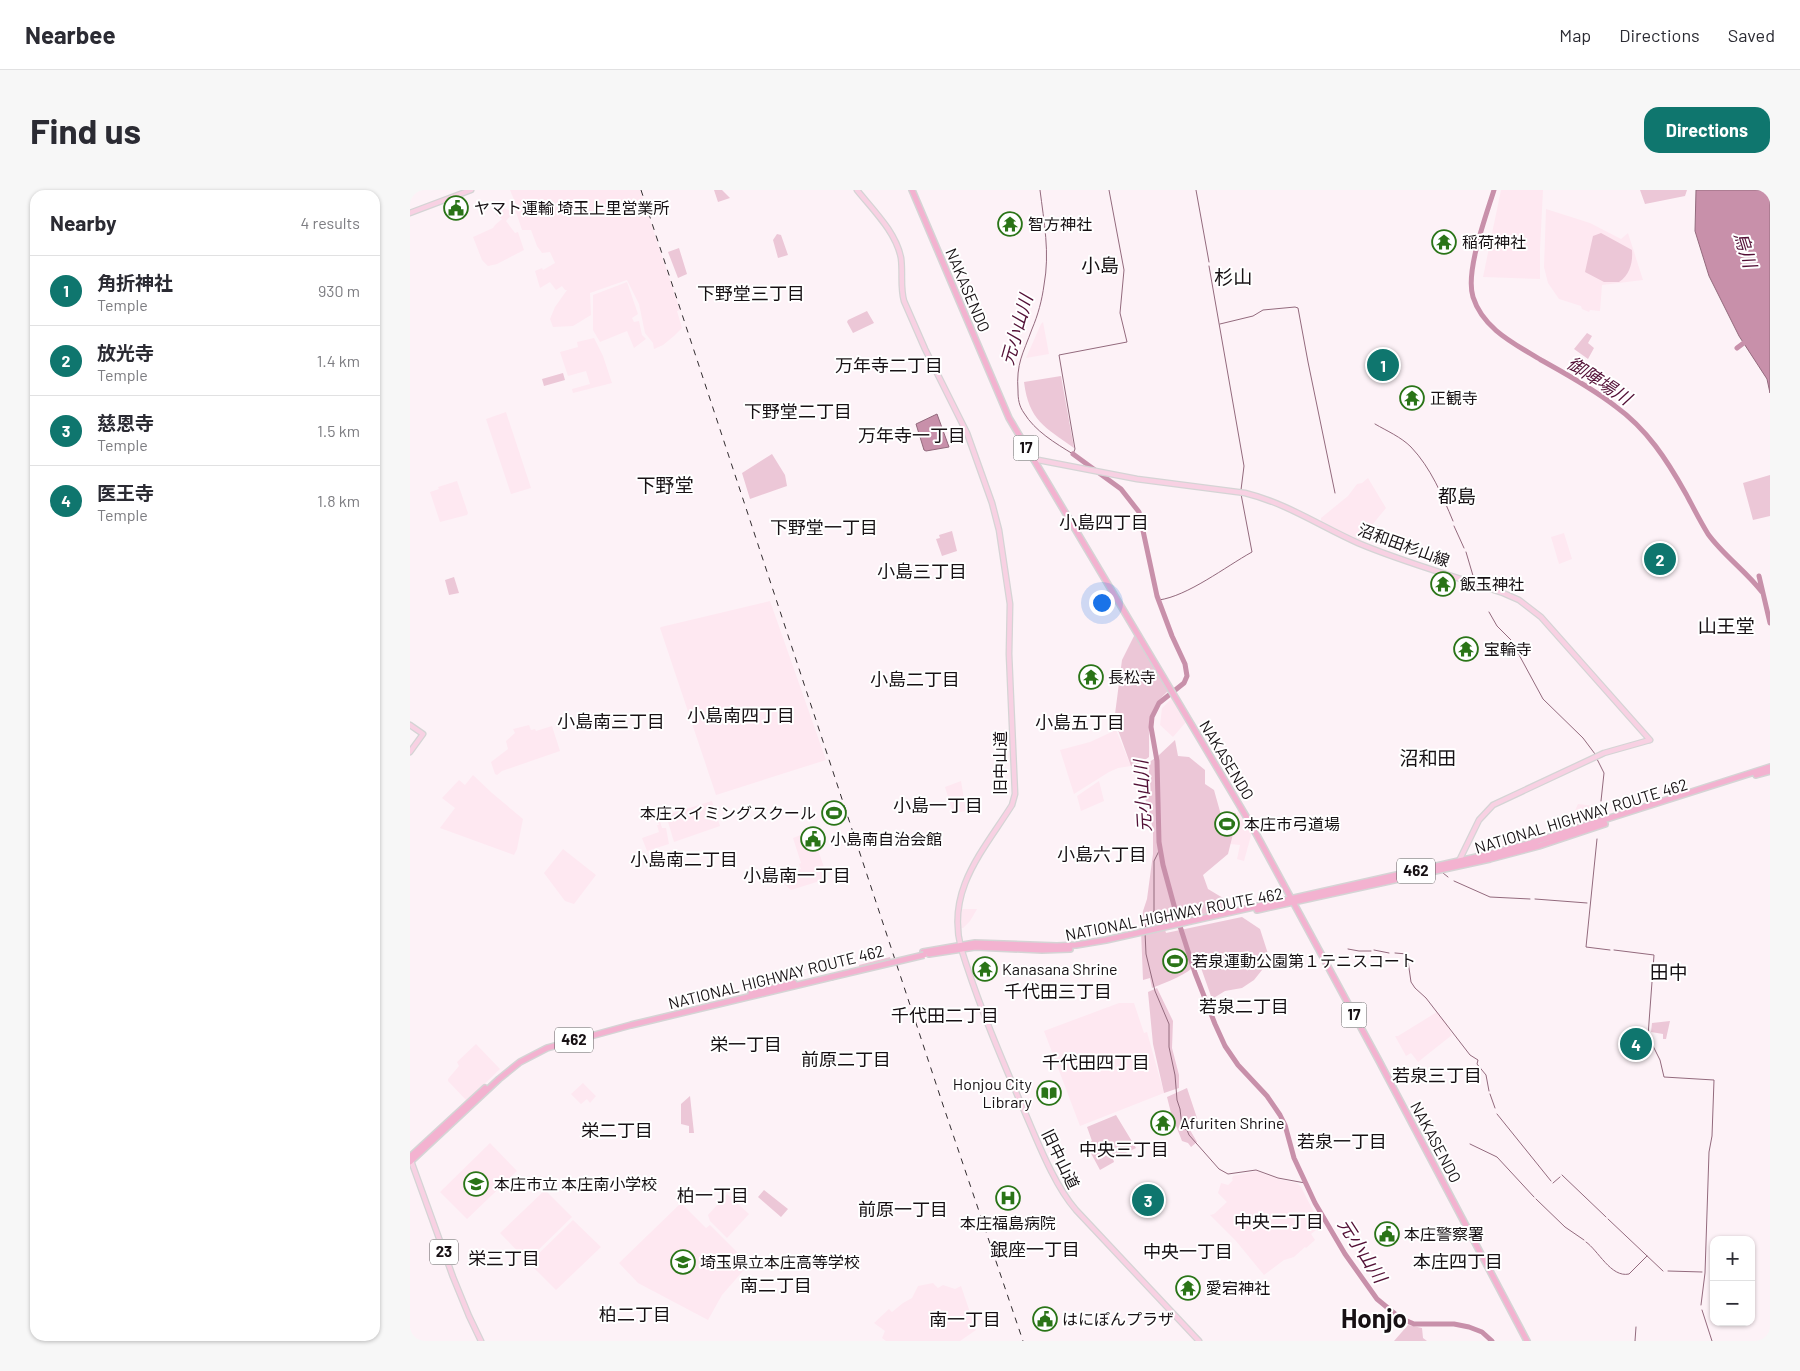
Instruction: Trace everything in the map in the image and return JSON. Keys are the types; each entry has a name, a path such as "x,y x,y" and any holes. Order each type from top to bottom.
{"highway":[{"name":"NAKASENDO","path":"912,190 1009,418 1253,827 1527,1341"},
{"name":"NATIONAL HIGHWAY ROUTE 462","path":"410,1159 508,1068 525,1056 559,1040 923,953 989,942 1028,946 1076,945 1140,935 1458,864 1538,846 1767,770"}],"main road":[{"path":"410,213 472,190"},
{"name":"旧中山道","path":"857,190 886,227 897,246 901,259 904,301 924,349 957,410 992,503 999,530 1009,592 1011,614 1009,654 1015,794 1012,805 964,884 957,914 960,946 996,1046 1033,1131 1064,1195 1199,1341"},
{"name":"沼和田杉山線","path":"1033,459 1106,473 1245,493 1259,497 1281,505 1359,543 1504,593 1519,600 1541,618 1650,740 1604,753 1494,805 1479,820 1458,864"},
{"path":"410,725 423,734 410,752"},
{"name":"23","path":"410,1159 453,1277 481,1341"}],"shaded area":[{"path":"510,190 640,190 680,310 677,311 682,328 663,345 654,349 653,343 645,333 639,304 627,280 590,293 591,315 573,326 553,327 550,319 555,307 567,290 562,286 556,290 550,282 540,288 535,271 542,268 543,270 555,263 550,252 542,253 531,230 522,230 515,209 517,207"},
{"path":"714,190 722,190 730,198 718,202"},
{"path":"1501,190 1543,190 1540,279 1483,277"},
{"path":"1640,190 1687,190 1685,196 1645,204"},
{"path":"460,198 469,210 458,215 449,202"},
{"path":"500,204 511,211 512,214 506,221 515,233 518,232 524,250 497,264 488,266 482,260 473,237 493,228 502,219 496,215 496,206"},
{"path":"1546,209 1590,223 1621,239 1628,233 1643,280 1602,285 1600,311 1590,310 1589,312 1582,309 1581,306 1559,299 1548,283 1544,267"},
{"path":"1601,233 1632,250 1630,268 1626,276 1619,282 1604,282 1585,272 1593,236"},
{"path":"777,234 781,235 788,255 778,258 773,240"},
{"path":"679,248 687,274 678,278 668,252"},
{"path":"627,282 638,314 632,318 634,322 639,321 642,335 646,339 634,348 627,331 600,342 593,330 593,295"},
{"path":"867,311 874,323 853,333 847,322 848,320"},
{"path":"1043,322 1049,354 1026,358 1041,324"},
{"path":"1587,333 1592,336 1588,343 1594,348 1588,359 1574,349"},
{"path":"594,338 603,356 612,383 573,393 572,389 590,384 586,371 568,376 560,352 578,347 577,342"},
{"path":"563,373 565,380 544,386 542,379"},
{"path":"1061,376 1074,448 1040,422 1034,414 1026,395 1024,382"},
{"path":"506,412 531,488 511,494 486,419"},
{"path":"772,454 785,475 787,486 750,499 742,473"},
{"path":"1770,475 1770,516 1753,520 1743,483"},
{"path":"1368,478 1386,508 1359,541 1321,522 1321,518 1348,496 1357,484 1362,483"},
{"path":"457,481 468,513 467,515 440,522 430,492 439,489 438,487"},
{"path":"952,531 957,551 942,556 936,539 940,538 939,535"},
{"path":"1564,533 1572,559 1559,564 1551,537"},
{"path":"454,577 459,593 449,595 445,580"},
{"path":"770,601 826,760 716,795 660,628"},
{"path":"1135,634 1168,691 1155,706 1152,714 1149,729 1149,757 1139,764 1131,766 1113,716 1115,714 1122,660"},
{"path":"1172,698 1186,722 1173,737 1160,725 1162,708"},
{"path":"529,725 531,730 535,729 536,731 552,726 560,751 502,771 497,775 495,774 491,762 508,749 506,741 515,733 513,729"},
{"path":"1116,730 1131,766 1109,772 1074,794 1060,750 1090,742"},
{"path":"1175,740 1178,756 1189,757 1205,770 1205,784 1214,790 1221,815 1236,813 1235,826 1228,854 1203,875 1208,889 1228,901 1222,914 1164,926 1166,933 1242,917 1260,929 1270,960 1254,980 1242,988 1225,991 1212,999 1198,963 1182,975 1152,988 1150,978 1143,980 1141,930 1153,854 1153,829 1142,786 1150,781 1148,763"},
{"path":"473,775 523,819 514,855 440,828 455,808 442,798 459,780 465,785"},
{"path":"961,781 966,811 953,813 945,787"},
{"path":"1099,781 1104,801 1081,811 1077,796"},
{"path":"712,801 720,826 674,842 666,815"},
{"path":"1578,804 1595,806 1595,820 1564,830 1562,828 1568,814 1574,813"},
{"path":"1238,808 1252,832 1244,861 1237,859 1240,845 1230,844"},
{"path":"659,818 662,828 666,828 669,844 647,851 642,838 659,832 657,819"},
{"path":"808,832 814,848 817,847 826,873 823,880 791,890 778,881 800,874 798,870 801,869 799,864 801,863 793,838"},
{"path":"563,849 596,875 574,904 565,901 544,873"},
{"path":"960,909 977,909 963,928 960,928"},
{"path":"890,957 893,966 861,972 859,965"},
{"path":"1157,988 1173,1021 1172,1048 1179,1075 1179,1088 1164,1093 1153,1044 1148,992"},
{"path":"1119,1003 1134,1003 1144,1033 1147,1032 1164,1093 1080,1126 1044,1031"},
{"path":"1437,1012 1446,1023 1452,1035 1418,1062 1411,1053 1406,1056 1395,1036"},
{"path":"1670,1021 1666,1039 1663,1039 1663,1034 1651,1032 1652,1023"},
{"path":"476,1044 500,1069 466,1100 448,1079 459,1066 457,1062"},
{"path":"583,1083 596,1096 590,1103 587,1099 581,1104 571,1094"},
{"path":"1187,1088 1199,1124 1194,1124 1190,1130 1197,1142 1191,1147 1188,1143 1182,1141 1167,1097"},
{"path":"690,1096 694,1133 689,1133 689,1126 681,1124 681,1104"},
{"path":"1116,1115 1136,1148 1113,1159 1114,1162 1100,1170 1086,1144 1092,1141 1087,1127"},
{"name":"本庄市立 本庄南小学校","path":"490,1143 517,1171 467,1219 440,1192"},
{"path":"1256,1171 1297,1183 1301,1187 1321,1226 1311,1234 1315,1240 1306,1248 1294,1257 1284,1260 1264,1275 1236,1241 1210,1215 1214,1214 1227,1202 1218,1193 1221,1183 1228,1185 1233,1180 1233,1176"},
{"path":"545,1190 572,1217 527,1261 500,1233"},
{"path":"764,1190 788,1209 781,1217 758,1197"},
{"path":"727,1194 749,1214 727,1238 710,1221 708,1215"},
{"name":"埼玉県立本庄高等学校","path":"681,1203 706,1228 710,1225 749,1264 722,1295 708,1320 638,1283 619,1263"},
{"path":"573,1220 601,1247 556,1290 529,1263"},
{"path":"933,1283 938,1288 943,1285 955,1289 961,1286 976,1330 960,1341 886,1341 882,1338 885,1331 874,1323 889,1309 892,1312 912,1298 918,1286"},
{"path":"1408,1325 1422,1328 1423,1338 1427,1341 1394,1341"}],"water":[{"name":"烏川","path":"1696,190 1770,190 1770,393 1767,379 1739,336 1709,276 1695,231"},
{"path":"937,414 949,447 926,451 924,450 916,424"}],"waterway":[{"path":"1040,190 1046,238 1046,273 1040,307 1019,366 1019,400 1022,410 1034,425 1052,441 1073,454 1075,449 1059,355 1127,342 1120,313 1124,270 1109,190"},
{"path":"1196,190 1209,262"},
{"name":"御陣場川","path":"1494,190 1477,244 1472,273 1471,286 1473,297 1484,318 1492,327 1511,341 1606,399 1637,425 1647,435 1671,469 1708,534 1762,592"},
{"path":"1209,266 1244,466 1241,490"},
{"path":"1220,324 1253,316 1263,310 1298,308 1335,493"},
{"path":"1737,348 1749,339"},
{"path":"1375,424 1403,440 1418,455 1435,482 1453,521"},
{"name":"元小山川","path":"1073,454 1121,489 1139,512 1157,596 1185,664 1187,676 1184,683 1159,703 1152,717 1151,727 1157,761 1159,842 1163,865 1178,920 1195,973 1225,1046 1238,1065 1267,1096 1280,1115 1285,1125 1294,1158 1315,1203 1345,1254 1377,1299 1400,1318 1414,1324 1454,1324 1469,1327 1482,1332 1492,1341"},
{"path":"1159,600 1194,587 1252,552 1241,494"},
{"path":"1454,526 1464,548"},
{"path":"1466,552 1474,579"},
{"path":"1759,576 1770,623"},
{"path":"1489,612 1497,626 1511,640 1543,699 1583,738 1595,754"},
{"path":"1597,759 1604,773 1601,801"},
{"path":"1599,818 1601,806"},
{"path":"1597,839 1586,947 1610,950"},
{"path":"1145,928 1149,916 1154,911 1154,861 1159,851"},
{"path":"1443,873 1448,877"},
{"path":"1454,881 1490,897 1530,899"},
{"path":"1535,899 1587,903"},
{"path":"1145,932 1146,954 1155,991 1169,1024 1169,1047 1182,1127 1187,1130 1189,1135 1219,1169 1228,1174 1256,1170 1278,1178 1305,1183"},
{"path":"1348,949 1371,951"},
{"path":"1374,950 1389,953"},
{"path":"1614,950 1654,955 1648,1036 1660,1060 1664,1077 1714,1080 1712,1136 1709,1152 1705,1273 1701,1305"},
{"path":"1395,953 1407,954 1411,982 1426,998 1470,1055 1478,1060 1477,1064 1486,1075 1489,1091"},
{"path":"1490,1094 1495,1108"},
{"path":"1497,1114 1551,1181"},
{"path":"1470,1144 1497,1157 1534,1197"},
{"path":"1562,1175 1606,1217"},
{"path":"1553,1183 1560,1177"},
{"path":"1536,1199 1565,1227 1584,1240"},
{"path":"1608,1219 1663,1271"},
{"path":"1586,1242 1611,1268 1622,1274 1629,1274 1647,1256"},
{"path":"1668,1271 1702,1272"},
{"path":"1702,1310 1712,1341"},
{"path":"1635,1341 1636,1327"}],"railway":[{"path":"641,190 943,1105 1023,1341"}],"place":[{"name":"ヤマト運輸 埼玉上里営業所","path":"456,208"},
{"name":"智方神社","path":"1010,224"},
{"name":"稲荷神社","path":"1444,242"},
{"name":"角折神社","path":"1383,365"},
{"name":"正観寺","path":"1412,398"},
{"name":"放光寺","path":"1660,559"},
{"name":"飯玉神社","path":"1443,584"},
{"name":"宝輪寺","path":"1466,649"},
{"name":"長松寺","path":"1091,677"},
{"name":"本庄スイミングスクール","path":"834,813"},
{"name":"本庄市弓道場","path":"1227,824"},
{"name":"小島南自治会館","path":"813,839"},
{"name":"若泉運動公園第１テニスコート","path":"1175,961"},
{"name":"Kanasana Shrine","path":"985,969"},
{"name":"医王寺","path":"1636,1044"},
{"name":"Honjou City Library","path":"1049,1093"},
{"name":"Afuriten Shrine","path":"1163,1123"},
{"name":"本庄市立 本庄南小学校","path":"476,1184"},
{"name":"本庄福島病院","path":"1008,1198"},
{"name":"慈恩寺","path":"1148,1200"},
{"name":"本庄警察署","path":"1387,1234"},
{"name":"埼玉県立本庄高等学校","path":"683,1262"},
{"name":"愛宕神社","path":"1188,1288"},
{"name":"はにぽんプラザ","path":"1045,1319"}],"district":[{"name":"小島","path":"1100,265"},
{"name":"杉山","path":"1233,277"},
{"name":"下野堂三丁目","path":"751,294"},
{"name":"万年寺二丁目","path":"889,366"},
{"name":"下野堂二丁目","path":"798,412"},
{"name":"万年寺一丁目","path":"912,436"},
{"name":"下野堂","path":"665,485"},
{"name":"都島","path":"1457,496"},
{"name":"小島四丁目","path":"1104,523"},
{"name":"下野堂一丁目","path":"824,528"},
{"name":"小島三丁目","path":"922,572"},
{"name":"山王堂","path":"1726,626"},
{"name":"小島二丁目","path":"915,680"},
{"name":"小島南四丁目","path":"741,716"},
{"name":"小島南三丁目","path":"611,722"},
{"name":"小島五丁目","path":"1080,723"},
{"name":"沼和田","path":"1428,758"},
{"name":"小島一丁目","path":"938,806"},
{"name":"小島六丁目","path":"1102,855"},
{"name":"小島南二丁目","path":"684,860"},
{"name":"小島南一丁目","path":"797,876"},
{"name":"田中","path":"1669,972"},
{"name":"千代田三丁目","path":"1058,992"},
{"name":"若泉二丁目","path":"1244,1007"},
{"name":"千代田二丁目","path":"945,1016"},
{"name":"栄一丁目","path":"746,1045"},
{"name":"前原二丁目","path":"846,1060"},
{"name":"千代田四丁目","path":"1096,1063"},
{"name":"若泉三丁目","path":"1437,1076"},
{"name":"栄二丁目","path":"617,1131"},
{"name":"若泉一丁目","path":"1342,1142"},
{"name":"中央三丁目","path":"1124,1150"},
{"name":"柏一丁目","path":"713,1196"},
{"name":"前原一丁目","path":"903,1210"},
{"name":"中央二丁目","path":"1279,1222"},
{"name":"銀座一丁目","path":"1035,1250"},
{"name":"中央一丁目","path":"1188,1252"},
{"name":"栄三丁目","path":"504,1259"},
{"name":"本庄四丁目","path":"1458,1262"},
{"name":"南二丁目","path":"776,1286"},
{"name":"柏二丁目","path":"635,1315"},
{"name":"Honjo","path":"1374,1319"},
{"name":"南一丁目","path":"965,1320"}]}
